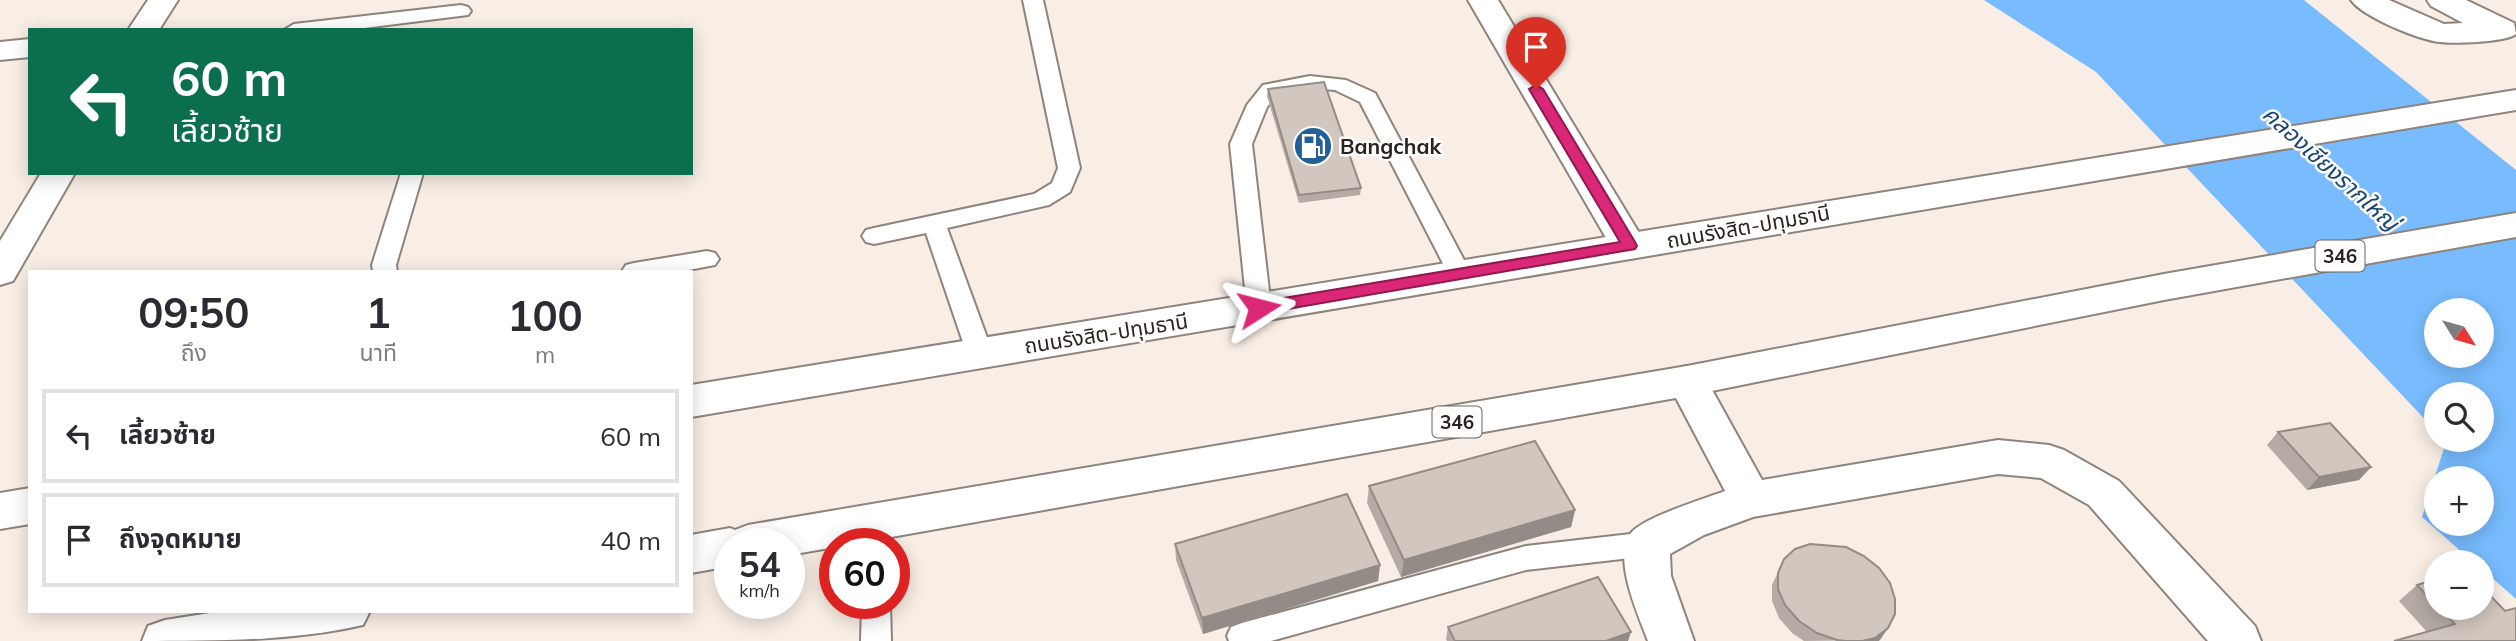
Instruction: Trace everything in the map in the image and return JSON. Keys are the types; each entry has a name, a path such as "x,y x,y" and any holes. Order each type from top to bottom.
{"main road":[{"path":"144,28 163,0"},
{"path":"1483,0 1629,246"},
{"path":"2366,0 2398,17 2441,33 2509,33"},
{"path":"2442,0 2509,33"},
{"path":"0,51 28,48"},
{"name":"ถนนรังสิต-ปทุมธานี","path":"693,401 2516,100"},
{"path":"0,272 57,175"},
{"name":"346","path":"907,528 1687,382 2164,287 2516,225"},
{"path":"1687,382 1751,500"},
{"path":"1671,641 1648,576 1648,544 1689,522 1751,500 1998,457 2049,462 2104,493 2238,641"},
{"path":"0,511 28,506"},
{"path":"693,554 714,550"},
{"path":"165,641 335,613"}],"lane":[{"path":"874,236 1041,200 1062,187 1069,167 1033,0"},
{"path":"315,28 460,14"},
{"path":"1259,308 1241,144 1257,105 1270,90 1310,82 1339,84 1368,98 1460,275"},
{"path":"385,270 384,265 411,175"},
{"path":"934,223 980,354"},
{"path":"640,270 707,258"},
{"path":"1242,636 1526,558 1648,544"},
{"path":"876,619 876,641"}],"water":[{"name":"คลองเชียงรากใหญ่","path":"1984,0 2304,0 2516,170 2516,599 2494,580 2494,550 2459,550 2444,536 2494,536 2494,466 2438,466 2443,452 2494,452 2494,382 2424,382 2424,418 2096,72"}],"building":[{"name":"Bangchak","path":"1324,82 1361,188 1299,195 1268,89"},
{"path":"2330,423 2371,467 2319,477 2278,432"},
{"path":"1535,441 1575,510 1404,560 1369,486"},
{"path":"1347,494 1380,565 1202,618 1175,544"},
{"path":"1810,544 1846,547 1879,568 1890,583 1895,599 1895,614 1888,628 1875,638 1845,641 1817,633 1799,621 1785,605 1778,589 1778,573 1784,559 1795,549"},
{"path":"1598,577 1631,632 1606,641 1455,641 1448,627"},
{"path":"2424,583 2424,592 2417,585"},
{"path":"2494,600 2505,611 2516,608 2516,641 2394,641 2455,624 2451,620 2494,620"}],"place":[{"name":"Bangchak","path":"1313,146"}],"route":[{"path":"1259,308 1629,246 1536,89"}]}
